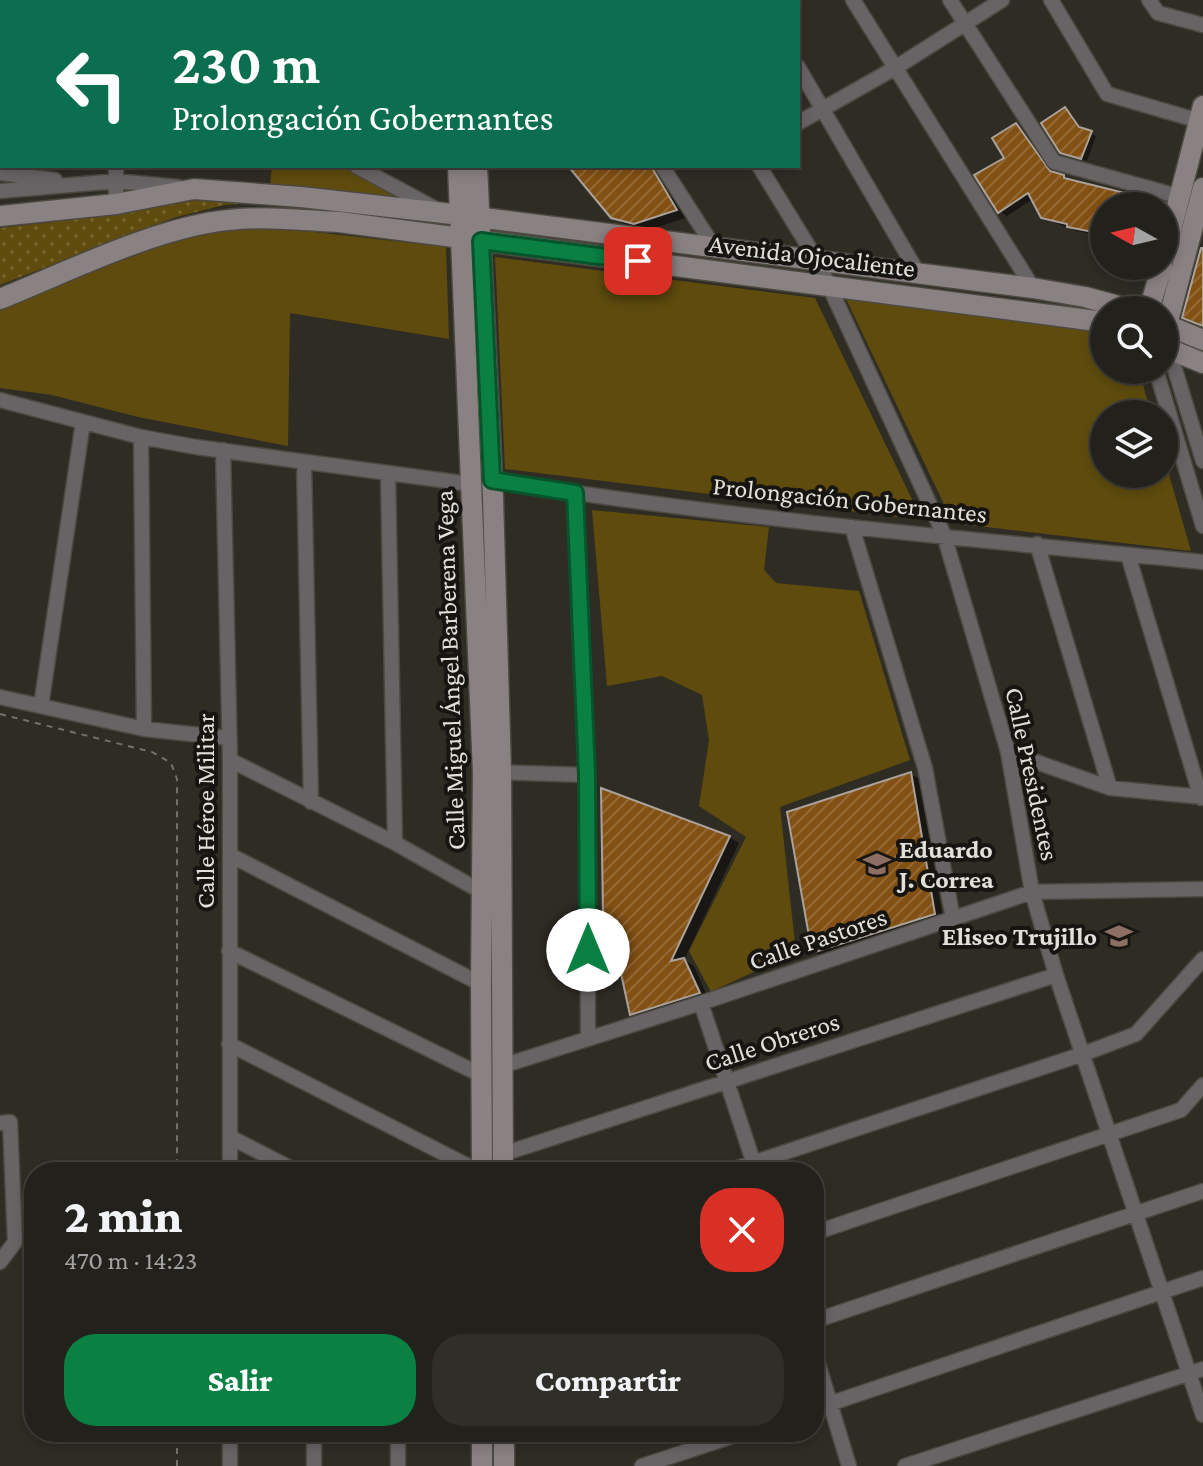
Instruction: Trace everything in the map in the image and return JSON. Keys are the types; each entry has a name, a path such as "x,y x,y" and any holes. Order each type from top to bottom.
{"street":[{"path":"853,0 1033,288"},
{"path":"950,0 1054,162 1181,197"},
{"path":"800,122 895,68 1002,0"},
{"path":"1051,0 1107,94 1202,116 1178,208"},
{"path":"1149,0 1158,13 1203,25"},
{"path":"800,70 918,273"},
{"path":"360,168 460,215"},
{"name":"Calle Miguel Ángel Barberena Vega","path":"458,168 460,215 471,240 492,480 492,773 503,1162"},
{"name":"Calle Miguel Ángel Barberena Vega","path":"460,215 476,168"},
{"path":"663,168 714,247"},
{"name":"Calle Presidentes","path":"760,168 818,262 944,535 1008,752 1032,892 1056,975 1161,1292 1196,1371 1203,1415"},
{"path":"0,173 83,184"},
{"path":"116,174 116,204"},
{"name":"Avenida Ojocaliente","path":"0,191 83,184 116,174 194,189 460,215 1033,288 1090,299"},
{"path":"1174,296 1203,188"},
{"name":"Avenida Ojocaliente","path":"0,216 116,204 194,189"},
{"name":"Avenida Ojocaliente","path":"0,299 120,250 185,228 226,220 267,218 339,222 1090,320"},
{"name":"Calle Miguel Ángel Barberena Vega","path":"471,240 470,484 492,773 482,892 481,1162"},
{"path":"1178,329 1203,340"},
{"path":"1178,353 1203,363"},
{"path":"1178,383 1203,461"},
{"path":"1160,384 1203,526"},
{"path":"0,400 141,437 470,484"},
{"path":"41,706 83,422"},
{"path":"141,437 144,729"},
{"name":"Calle Héroe Militar","path":"223,450 230,760 230,1162"},
{"path":"304,462 311,802"},
{"path":"388,474 395,843"},
{"name":"Prolongación Gobernantes","path":"492,480 852,527 1203,562"},
{"path":"575,493 587,775 588,1038"},
{"path":"852,527 925,768 953,919"},
{"path":"1037,544 1110,788"},
{"path":"1008,752 1110,788 1202,797 1128,555"},
{"path":"0,697 144,729 229,738"},
{"path":"230,760 395,843 482,892"},
{"path":"492,773 587,775"},
{"path":"230,855 481,984"},
{"name":"Calle Pastores","path":"502,1066 1032,892 1203,889"},
{"path":"229,951 481,1075"},
{"path":"770,1162 1136,1034 1203,959"},
{"name":"Calle Obreros","path":"506,1162 726,1082 1056,975"},
{"path":"701,1003 754,1162"},
{"path":"229,1044 461,1162"},
{"path":"824,1230 1181,1110 1203,1085"},
{"path":"0,1123 10,1122 15,1242 0,1262"},
{"path":"230,1137 279,1162"},
{"path":"824,1318 1203,1191"},
{"path":"824,1406 1203,1278"},
{"path":"905,1466 1196,1371"},
{"path":"824,1382 849,1466"},
{"path":"230,1442 230,1466"},
{"path":"314,1442 314,1466"},
{"path":"398,1442 398,1466"},
{"path":"482,1442 482,1466"},
{"path":"504,1442 504,1466"},
{"path":"642,1466 715,1442"}],"path":[{"path":"0,714 152,752 171,763 177,779 177,1162"},
{"path":"177,1442 177,1466"}],"shaded area":[{"path":"272,168 345,168 408,201 270,186"},
{"path":"220,198 272,202 224,205 173,218 0,285 0,228"},
{"path":"252,225 446,247 449,339 290,313 288,446 138,417 52,395 0,388 0,307 173,241"},
{"path":"495,257 815,298 922,520 505,469"},
{"path":"846,299 1090,326 1090,384 1143,384 1147,400 1090,400 1090,488 1173,488 1191,551 953,523"},
{"path":"592,510 769,527 764,570 776,583 859,591 910,760 780,807 796,952 711,992 689,951 746,837 699,806 709,740 702,695 662,676 607,686"}],"building":[{"path":"1065,107 1079,127 1092,131 1081,159 1060,153 1041,123"},
{"path":"1016,123 1050,171 1064,175 1064,178 1121,192 1090,192 1090,231 1041,218 1028,193 998,213 974,175 1004,158 992,138"},
{"path":"570,168 652,168 677,210 634,224 611,218"},
{"path":"1203,248 1203,326 1182,318"},
{"path":"911,772 935,914 812,953 787,812"},
{"path":"601,788 730,836 671,961 684,958 700,993 630,1015 620,969 604,975"}],"place":[{"name":"Eduardo J. Correa","path":"877,864"},
{"name":"Eliseo Trujillo","path":"1119,936"}],"route":[{"path":"588,950 587,775 575,493 492,480 481,241 638,261"}]}
